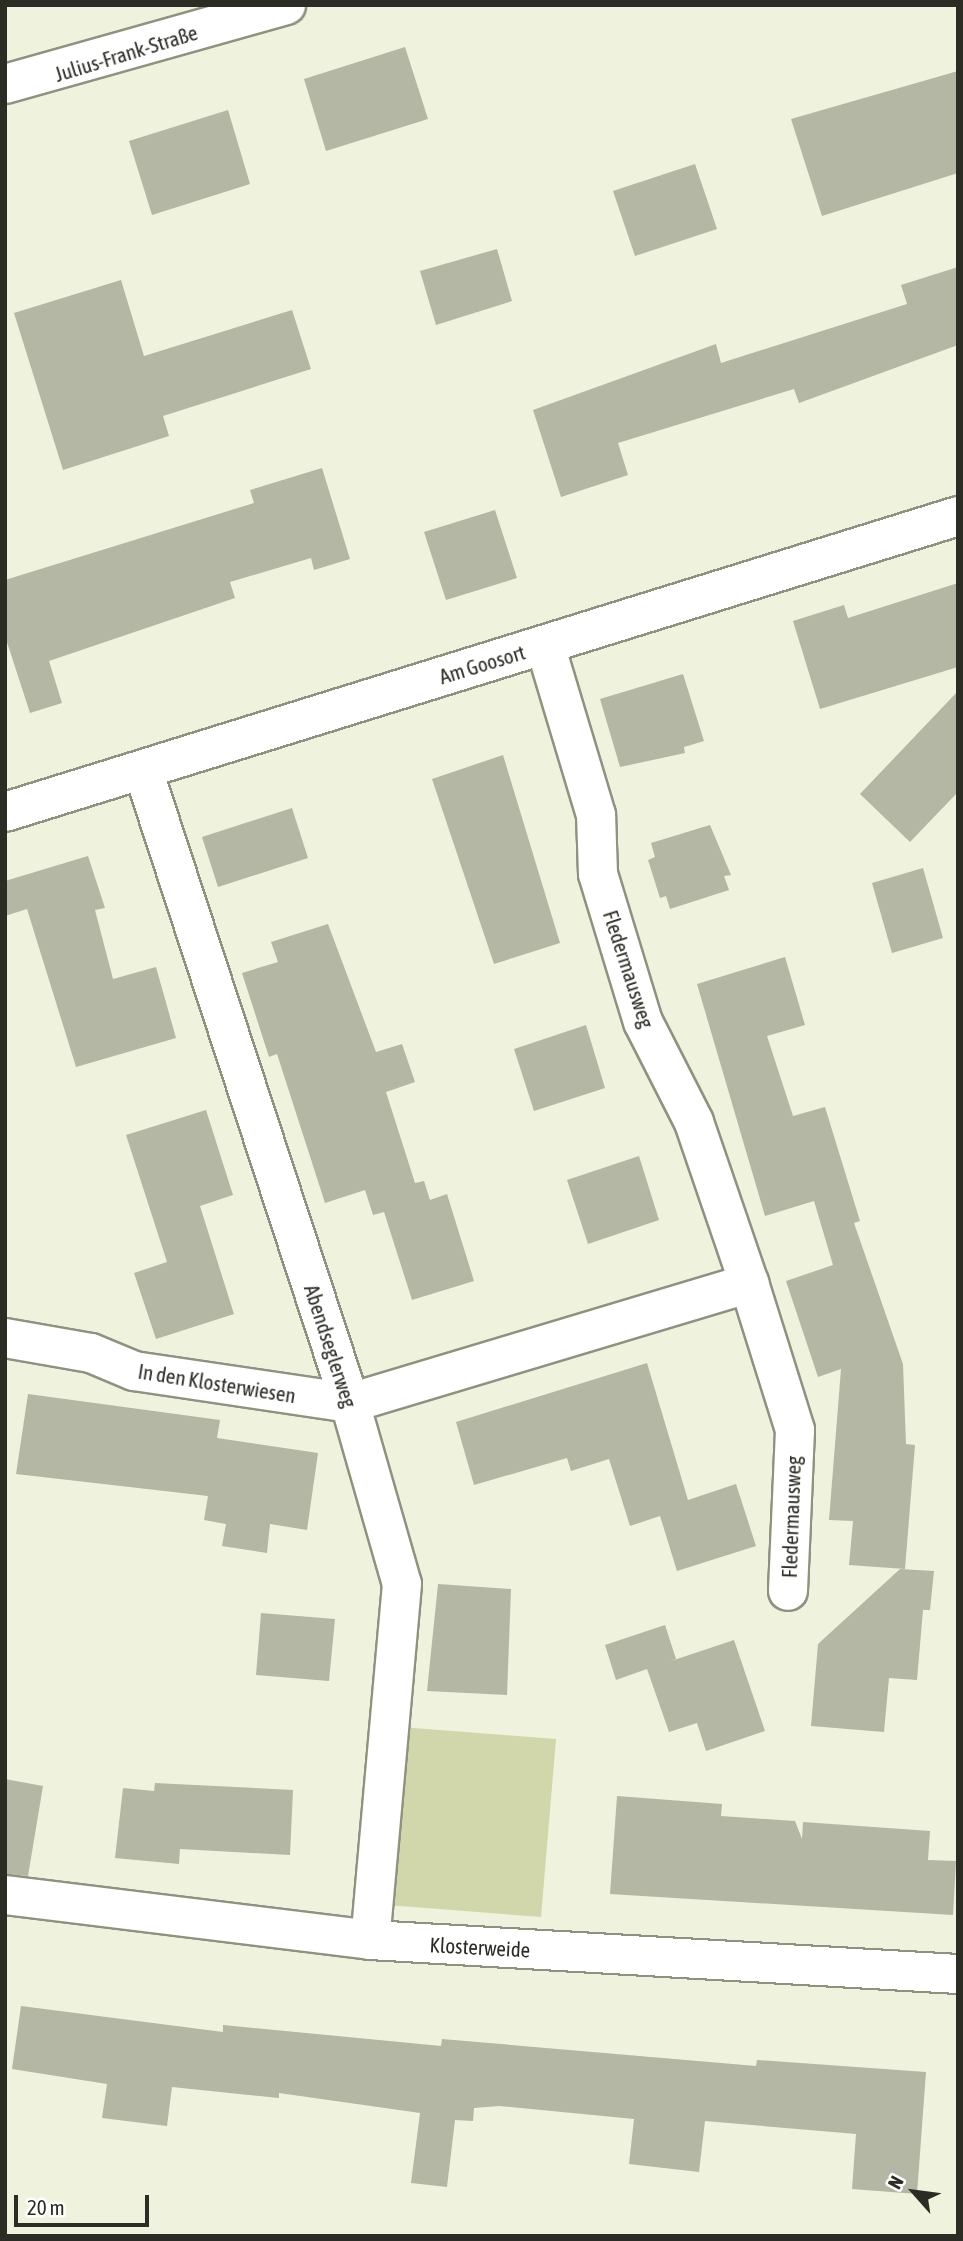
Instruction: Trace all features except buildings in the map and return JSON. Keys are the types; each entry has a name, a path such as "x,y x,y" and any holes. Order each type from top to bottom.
{"street":[{"name":"Julius-Frank-Straße","path":"5,84 286,5"},
{"name":"Am Goosort","path":"5,812 958,516"},
{"name":"Fledermausweg","path":"545,645 596,815 598,874 643,1021 694,1122 795,1430 788,1591"},
{"name":"Abendseglerweg","path":"143,771 350,1403 402,1584 370,1940"},
{"path":"350,1403 749,1283"},
{"name":"In den Klosterwiesen","path":"5,1338 91,1353 134,1371 350,1403"},
{"name":"Klosterweide","path":"5,1895 370,1940 958,1974"}],"green space":[{"path":"401,1727 556,1739 541,1917 387,1905"}]}
